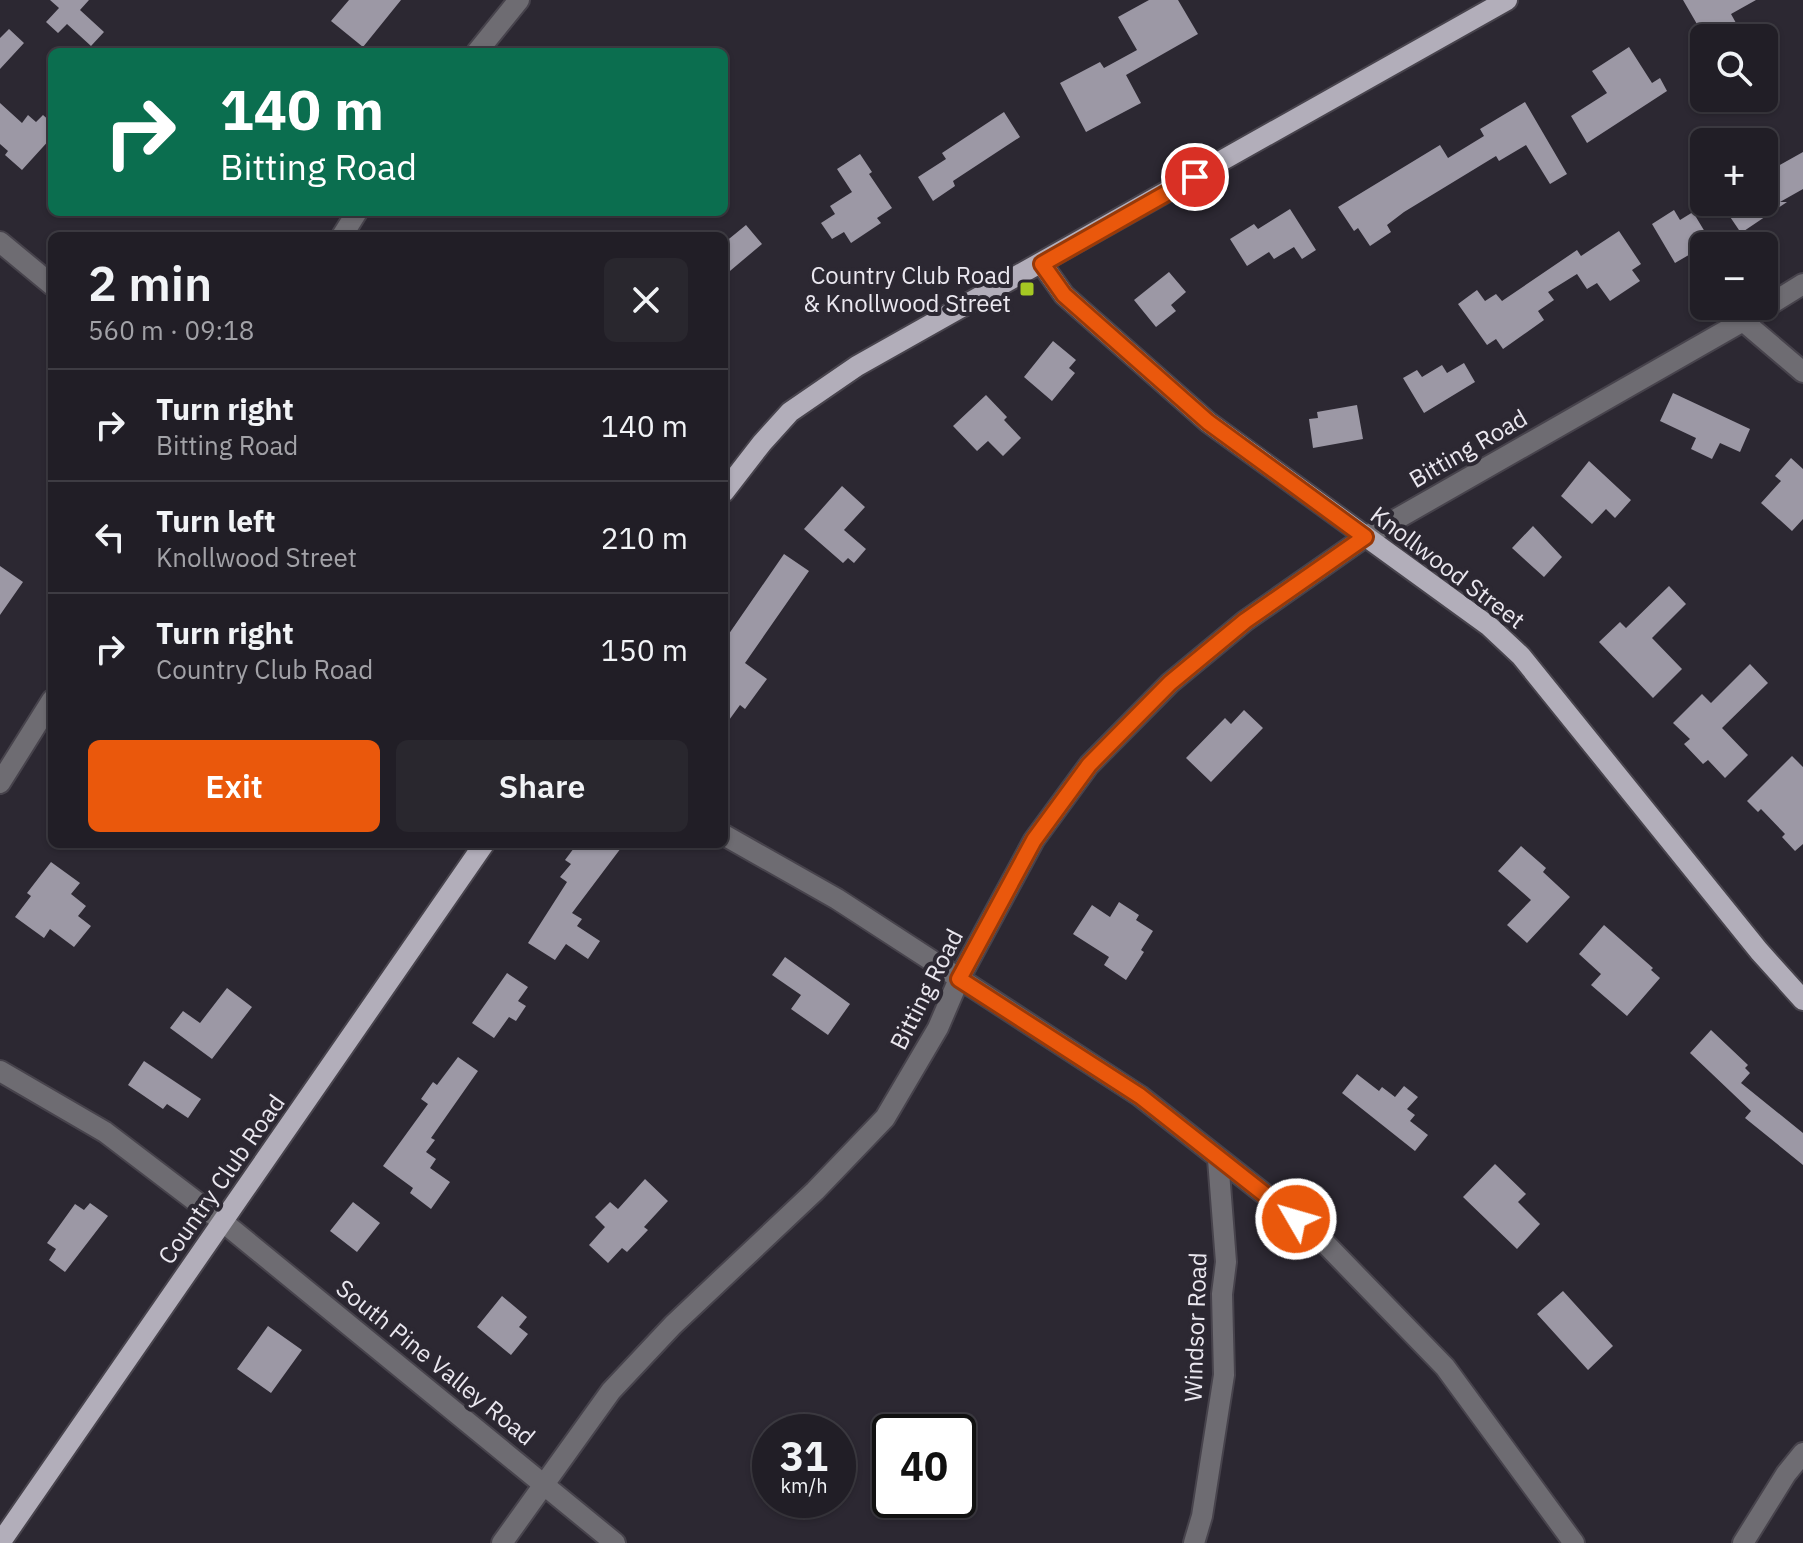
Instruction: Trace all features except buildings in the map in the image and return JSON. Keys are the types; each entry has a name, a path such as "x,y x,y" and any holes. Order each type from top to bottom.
{"main road":[{"path":"728,487 790,412 857,366 1507,0"},
{"name":"Knollwood Street","path":"1042,264 1064,295 1208,422 1489,626 1521,656 1759,951 1803,1000"},
{"name":"Country Club Road","path":"0,1543 481,848"}],"street":[{"path":"480,48 519,2"},
{"path":"0,242 48,282"},
{"name":"Bitting Road","path":"502,1543 611,1391 673,1325 813,1193 885,1118 938,1028 959,979 1034,840 1089,765 1182,673 1245,621 1365,537 1803,284"},
{"path":"1743,321 1803,372"},
{"path":"0,783 48,706"},
{"path":"728,837 837,899 1140,1096 1319,1237 1445,1367 1574,1543"},
{"name":"South Pine Valley Road","path":"0,1071 105,1132 223,1222 615,1543"},
{"name":"Windsor Road","path":"1194,1543 1202,1516 1224,1375 1222,1294 1226,1262 1218,1159"},
{"path":"1743,1543 1786,1474 1803,1453"}],"place":[{"name":"Country Club Road & Knollwood Street","path":"1027,289"}],"route":[{"path":"1195,177 1042,264 1064,295 1208,422 1365,537 1245,621 1170,683 1089,765 1034,840 959,979 1140,1096 1296,1219"}]}
